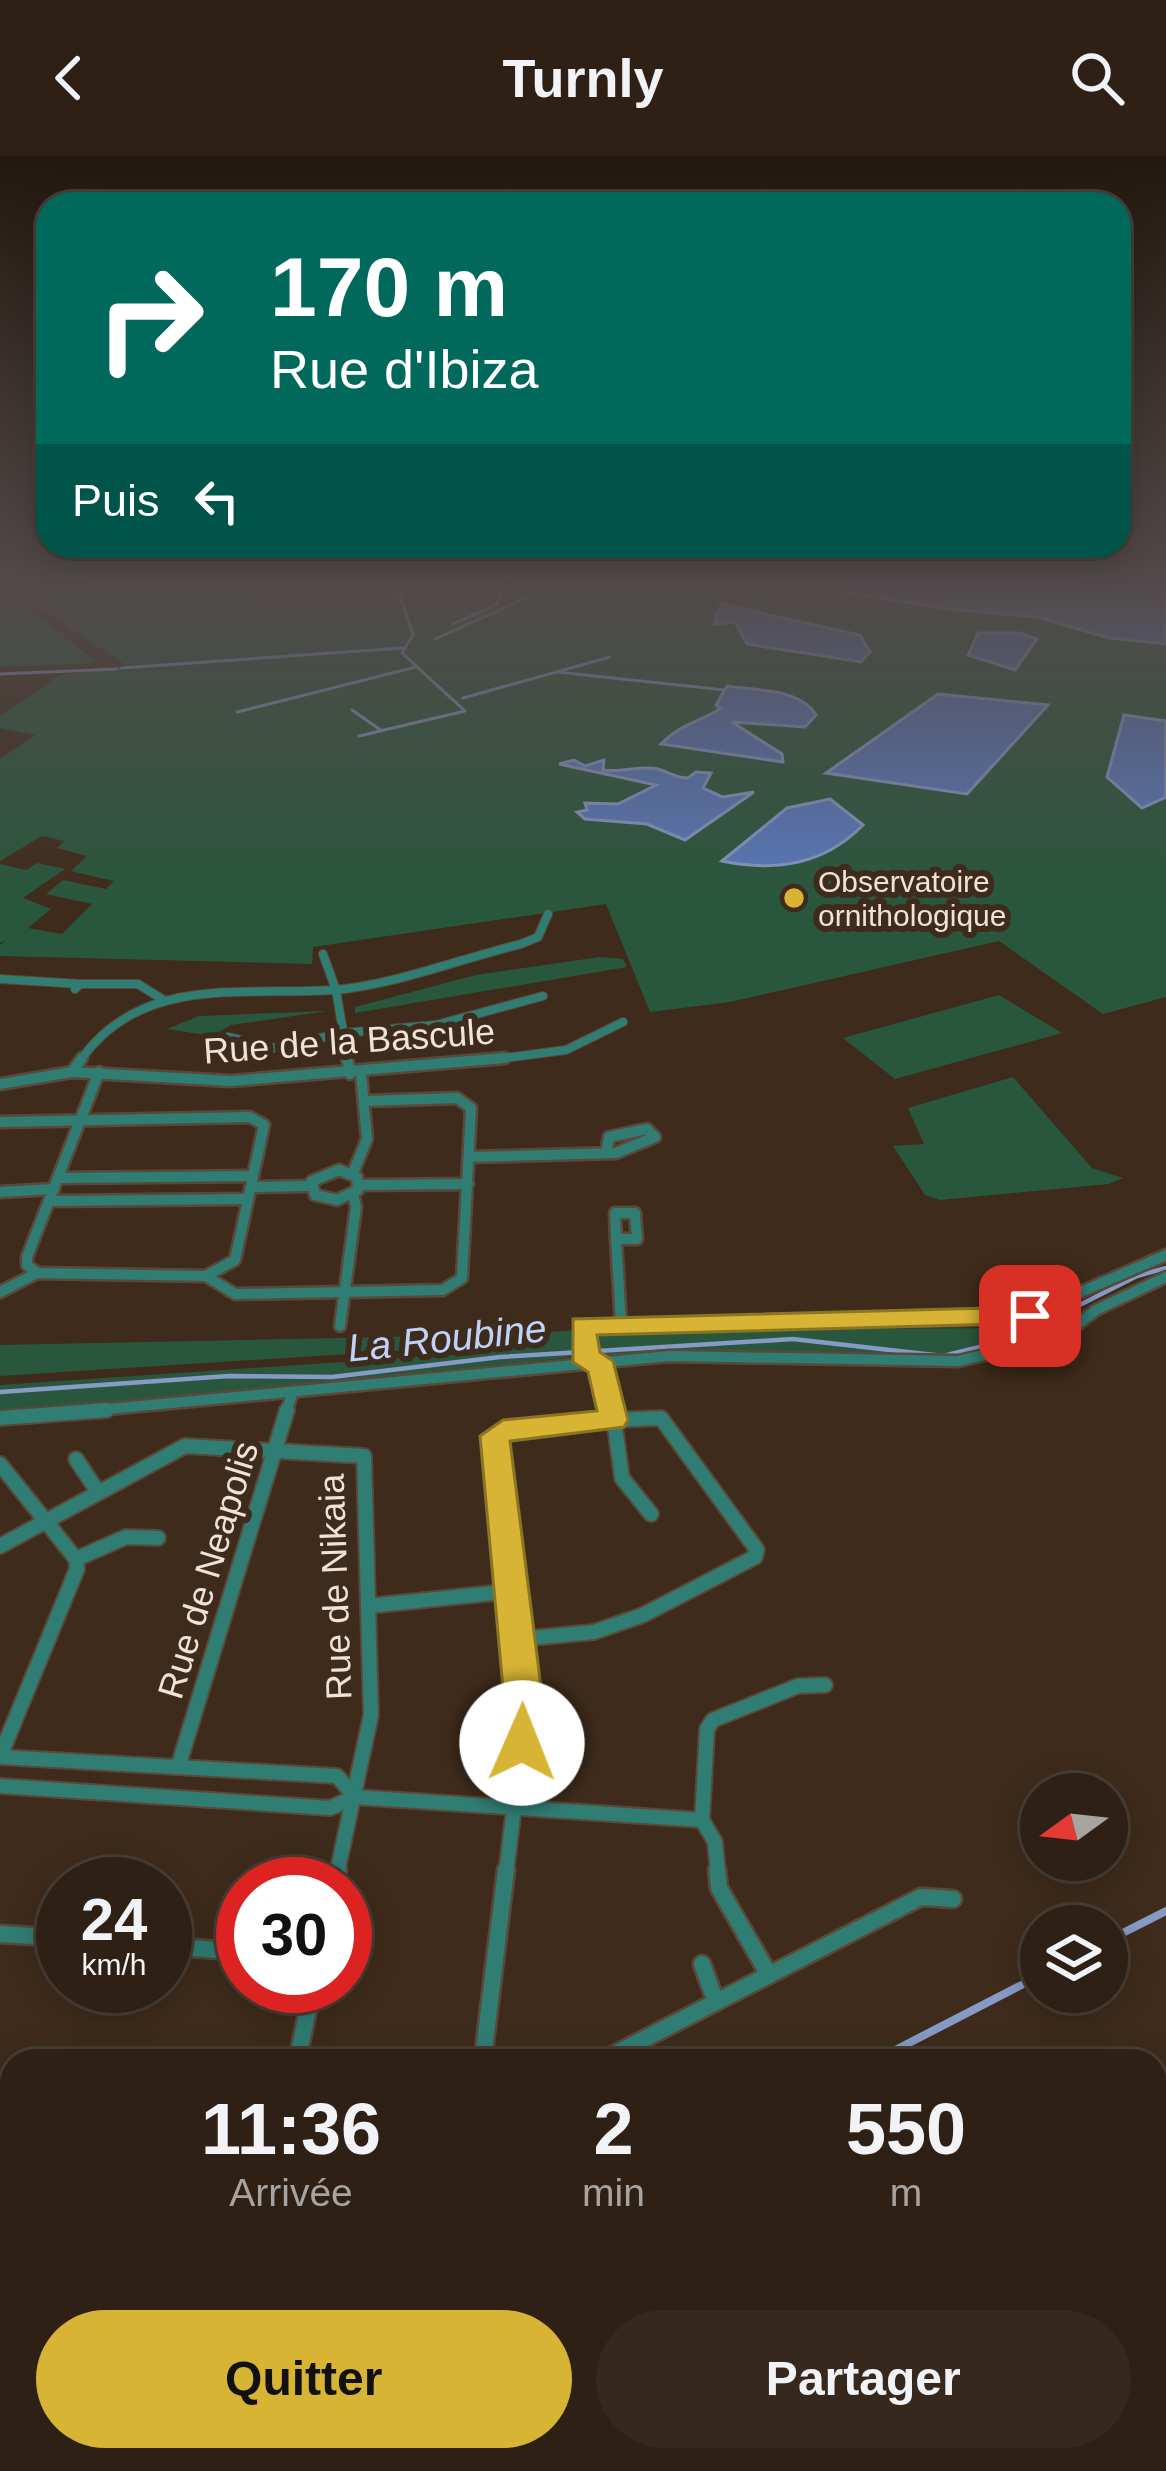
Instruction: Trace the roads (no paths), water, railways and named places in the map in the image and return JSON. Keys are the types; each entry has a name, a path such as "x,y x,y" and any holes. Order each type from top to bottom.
{"street":[{"path":"72,1072 97,1036 162,999 237,988 336,990 521,944 538,937 548,914"},
{"path":"322,954 366,1101 362,1164 353,1173"},
{"path":"0,979 77,987 138,984 162,999"},
{"path":"228,1037 274,1048 344,1033 436,1025 543,996"},
{"name":"Rue de la Bascule","path":"0,1084 72,1072 213,1081 356,1073 554,1052 623,1022"},
{"path":"37,1273 27,1265 27,1257 100,1072"},
{"path":"206,1276 235,1294 443,1290 462,1278 471,1108 457,1098 366,1101"},
{"path":"0,1122 250,1117 264,1125 235,1260 206,1276 37,1273 0,1292"},
{"path":"469,1157 606,1153 633,1149 655,1138 647,1129 632,1129 609,1137 606,1153"},
{"path":"0,1192 310,1186 331,1171 353,1173"},
{"path":"340,1326 356,1208 353,1173"},
{"path":"310,1186 315,1195 329,1200 356,1190 468,1184"},
{"path":"54,1189 251,1187"},
{"path":"616,1239 621,1325"},
{"path":"651,1514 622,1478 614,1420 583,1329 1019,1319 1166,1255"},
{"path":"0,1418 688,1356 958,1361 1060,1338 1096,1310 1166,1277"},
{"name":"Rue de Neapolis","path":"179,1764 292,1394"},
{"path":"484,2049 526,1711 495,1436 503,1431 662,1418 757,1550 755,1556 610,1627 519,1639"},
{"path":"0,1546 185,1446 276,1451"},
{"name":"Rue de Nikaia","path":"276,1451 364,1456 371,1715 341,1857"},
{"path":"76,1459 98,1492"},
{"path":"1,1468 76,1559"},
{"path":"158,1538 126,1537 76,1559 1,1756 338,1777 355,1797"},
{"path":"368,1606 512,1591"},
{"path":"769,1975 719,1888 715,1842 702,1820 707,1729 713,1720 798,1686 825,1685"},
{"path":"0,1786 330,1808 355,1797 702,1820"},
{"path":"625,2049 921,1897 953,1898"},
{"path":"0,1934 36,1936"},
{"path":"702,1964 716,2002"},
{"path":"300,2049 307,2013"}],"water":[{"path":"725,690 764,690 799,700 816,715 805,727 732,722 782,754 783,762 661,744 720,709 716,705"},
{"path":"938,694 1048,705 967,794 826,773"},
{"path":"1124,715 1166,721 1166,797 1142,808 1107,777"},
{"path":"574,760 585,766 604,760 603,770 651,768 683,778 696,772 711,773 703,788 723,797 754,792 685,840 647,824 585,819 577,812 587,810 585,803 618,804 656,785 559,764"},
{"path":"830,799 863,825 832,849 780,865 722,861 787,808"}],"waterway":[{"path":"237,712 324,690"},
{"path":"382,731 465,711 442,690"},
{"path":"463,698 492,690"},
{"path":"352,710 382,731"},
{"path":"359,736 382,731"},
{"name":"La Roubine","path":"0,1392 229,1376 332,1377 500,1357 793,1339 943,1356 1045,1331 1056,1317 1137,1276 1166,1268"},
{"path":"1128,1930 1166,1911"},
{"path":"897,2049 1020,1986"}],"place":[{"name":"Observatoire ornithologique","path":"794,898"}]}
